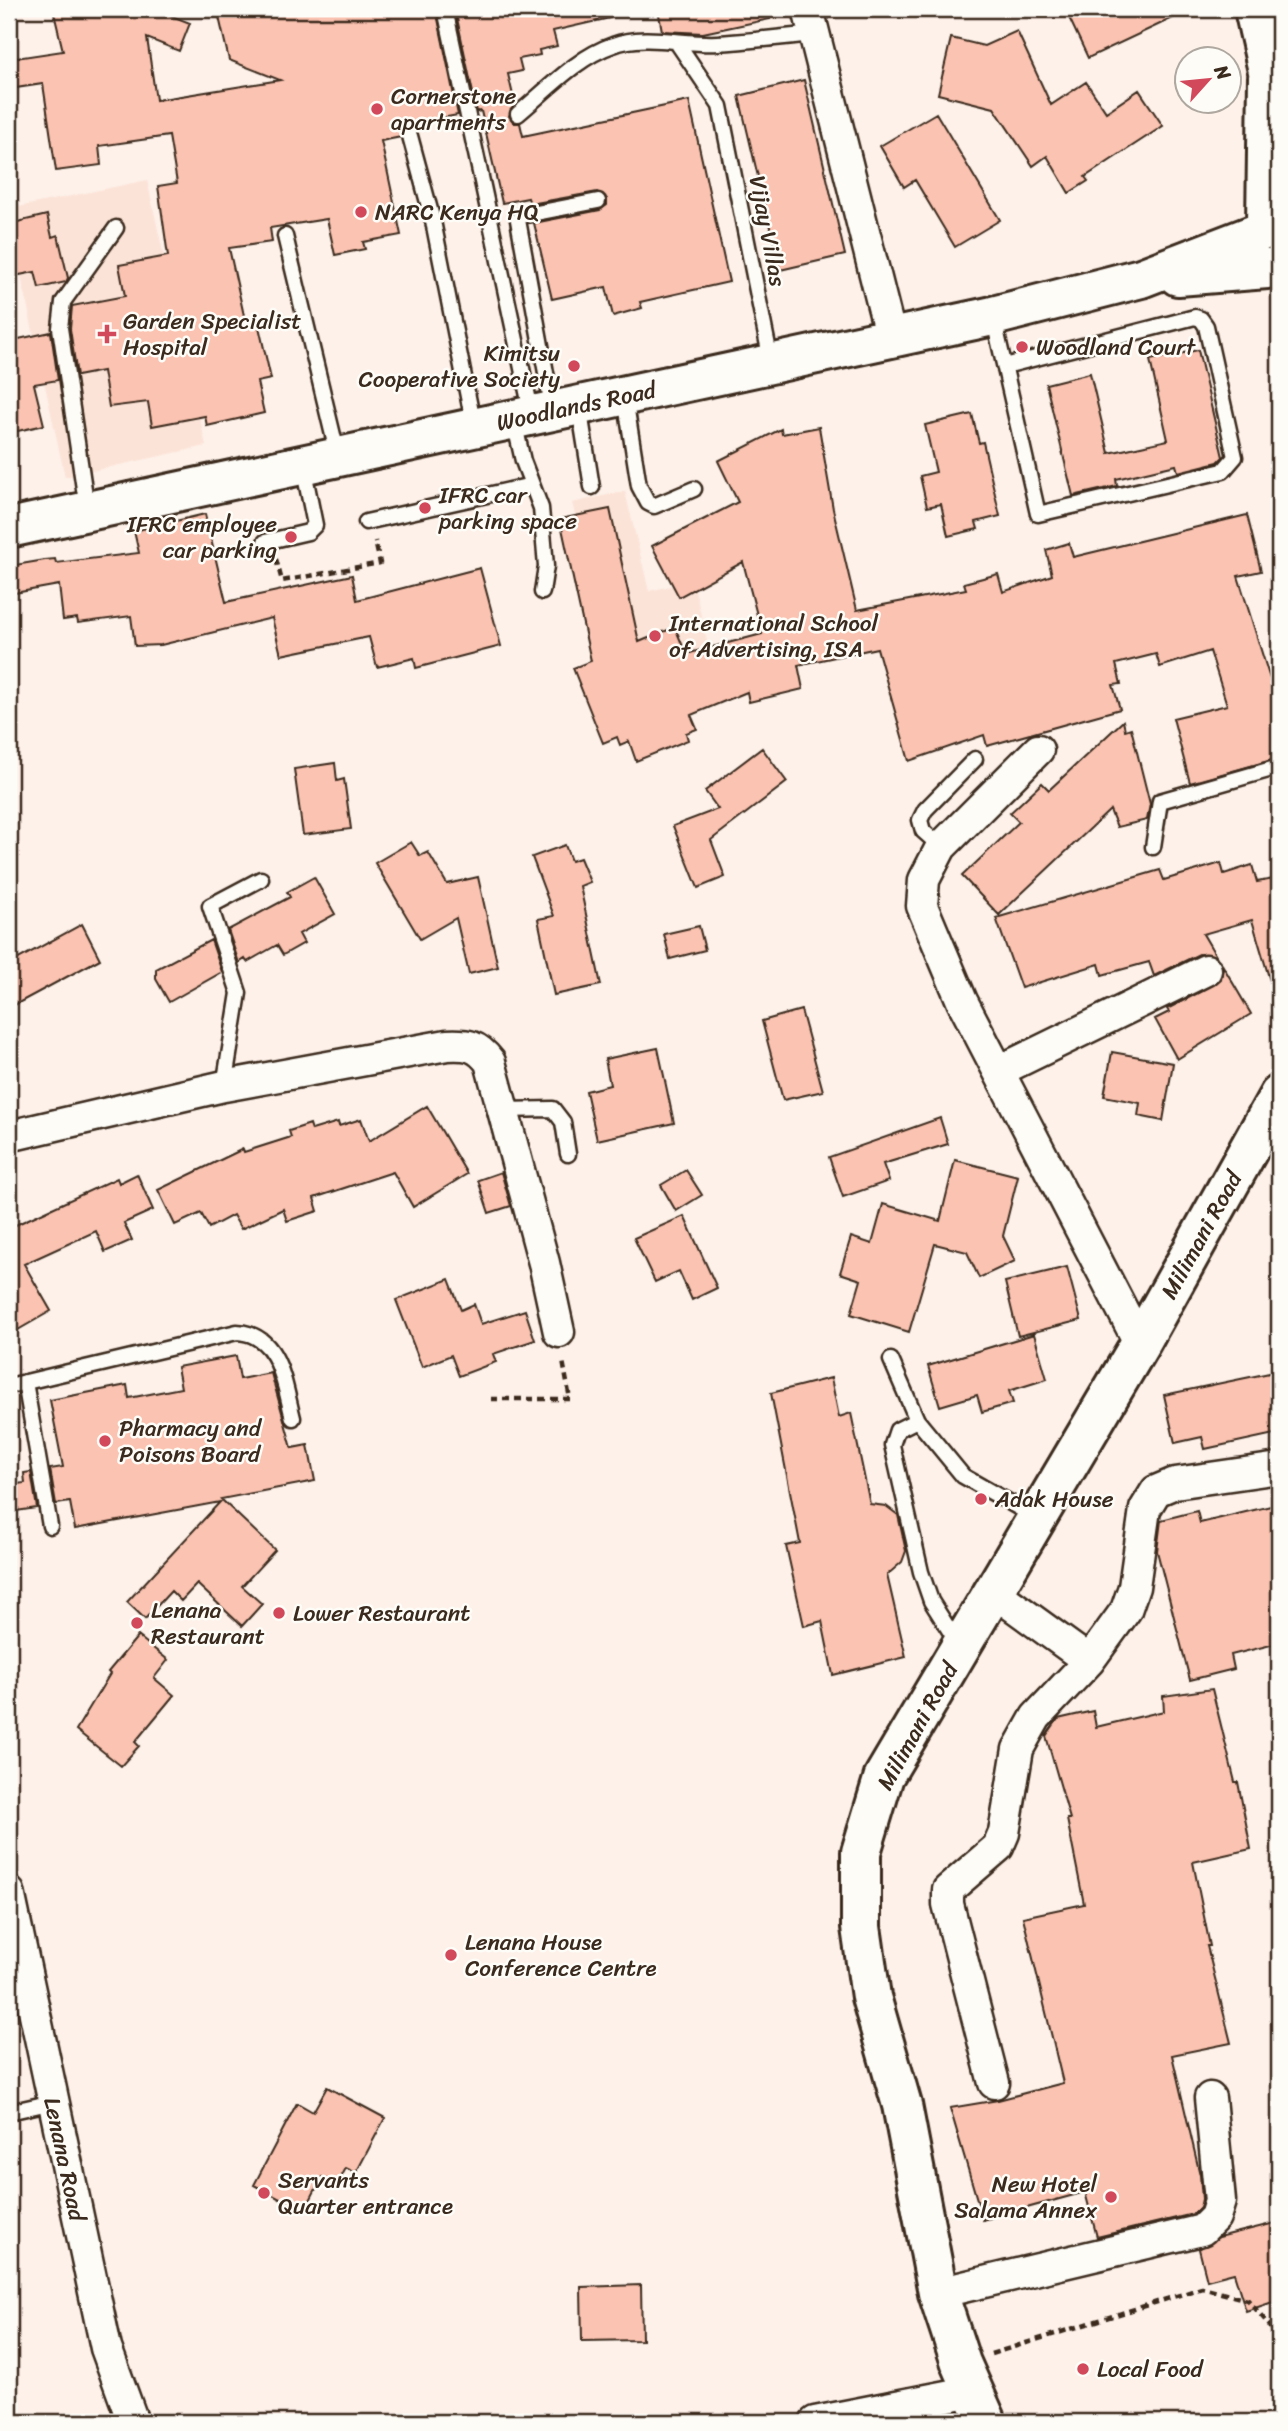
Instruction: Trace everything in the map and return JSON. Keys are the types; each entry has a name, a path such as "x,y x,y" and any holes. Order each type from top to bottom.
{"street":[{"path":"811,21 891,338"},
{"path":"1264,44 1279,120"},
{"path":"1264,44 1270,244"},
{"name":"Woodlands Road","path":"9,527 992,316 1270,244"},
{"path":"1038,750 941,847 924,880 922,905 962,1001 1140,1344"},
{"path":"999,1071 1206,970"},
{"path":"9,1136 224,1086 467,1044 480,1049 490,1062 544,1264 558,1332"},
{"name":"Milimani Road","path":"973,2392 938,2293 902,2105 871,1997 861,1927 861,1852 884,1776 1140,1344 1279,1096"},
{"path":"994,2083 948,1904 948,1890 998,1847 1004,1833 1017,1749 1036,1717 1089,1661 1125,1610 1134,1587 1145,1508 1156,1491 1175,1483 1279,1468"},
{"path":"993,1592 1089,1661"},
{"name":"Lenana Road","path":"9,1892 106,2347 133,2422"},
{"path":"938,2293 1202,2230 1215,2217 1220,2201 1210,2098"},
{"path":"815,2422 973,2392"}],"lane":[{"path":"445,9 545,414 592,487"},
{"path":"518,114 588,57 613,44 641,39 678,44 811,21"},
{"name":"Vijay Villas","path":"678,44 720,106 772,365"},
{"path":"410,136 433,221 474,428"},
{"path":"542,592 546,566 541,508 532,485 545,414 518,220 522,216 598,201"},
{"path":"88,511 60,328 63,302 116,228"},
{"path":"269,541 308,532 315,524 321,461 285,236"},
{"path":"992,316 1038,514 1223,471 1235,457 1206,326 1201,319 1195,317 1004,366"},
{"path":"624,396 639,486 648,503 654,506 694,489"},
{"path":"368,521 532,485"},
{"path":"941,847 923,831 920,820 925,810 975,759"},
{"path":"1153,847 1160,802 1279,767"},
{"path":"224,1086 239,993 210,906 261,879"},
{"path":"503,1110 553,1109 563,1122 568,1154"},
{"path":"9,1386 237,1332 250,1333 263,1339 280,1364 292,1418"},
{"path":"891,1360 917,1420 963,1476 1038,1518"},
{"path":"25,1382 50,1526"},
{"path":"917,1420 897,1430 892,1445 921,1572 931,1601 960,1648"},
{"path":"9,2112 53,2102"}],"path":[{"path":"269,541 282,581 380,563 368,521"},
{"path":"491,1399 570,1399 558,1332"},
{"path":"973,2392 1202,2288 1248,2300 1270,2326 1279,2345"}],"shaded area":[{"name":"Garden Specialist Hospital","path":"147,180 206,446 65,477 9,222 9,209"},
{"name":"International School of Advertising, ISA","path":"625,491 649,591 693,581 716,679 619,702 572,503"}],"building":[{"path":"53,9 154,9 190,23 179,51 147,38 156,100 280,80 229,60 219,17 256,9 436,9 458,115 409,124 401,137 381,141 401,235 363,242 365,249 335,255 327,219 270,228 272,242 229,248 245,320 257,318 271,379 257,382 264,413 207,426 205,416 152,426 148,402 109,407 103,371 77,376 70,329 72,306 125,296 119,265 168,256 158,186 177,183 169,136 99,146 101,165 56,171 43,84 9,89 9,59 63,51"},
{"path":"455,9 609,9 610,18 553,31 557,46 539,50 540,55 519,59 522,71 508,74 515,104 509,116 514,123 520,123 523,136 689,101 729,282 640,302 642,308 613,316 606,287 552,299 534,223 600,210 607,205 607,199 597,192 530,204 528,198 502,203 481,111 477,112"},
{"path":"658,9 769,9 770,19 703,33 662,31"},
{"path":"1065,9 1192,9 1088,58"},
{"path":"1017,31 1051,105 1086,82 1106,112 1139,90 1163,126 1085,177 1088,181 1069,193 1047,156 1033,166 994,108 938,94 951,38 984,46"},
{"path":"804,80 845,255 780,270 739,96"},
{"path":"936,113 1000,220 955,247 915,180 904,187 880,146"},
{"path":"47,215 52,237 58,235 68,278 66,282 39,288 35,272 9,277 9,224"},
{"path":"51,332 58,380 34,384 44,425 9,433 9,341"},
{"path":"1198,350 1223,457 1218,462 1178,472 1176,465 1116,479 1117,486 1073,496 1046,384 1090,373 1109,453 1168,440 1150,360"},
{"path":"972,414 979,443 983,442 1000,516 976,522 978,529 948,536 941,504 927,507 920,476 936,472 925,425"},
{"path":"819,427 833,509 857,610 966,589 964,583 998,574 1003,592 1052,575 1046,550 1069,543 1073,557 1247,515 1261,571 1238,576 1270,679 1279,723 1279,758 1190,783 1173,718 1227,705 1210,651 1160,667 1156,654 1116,664 1121,684 1113,685 1120,709 987,746 984,735 909,761 877,648 798,665 803,689 749,702 747,692 691,715 697,729 686,733 688,740 636,761 629,741 620,745 617,737 603,743 573,668 591,661 560,519 610,509 639,642 675,627 686,654 762,634 743,562 679,597 652,546 738,502 718,461 781,429 782,434"},
{"path":"205,514 226,602 352,575 357,600 480,568 501,646 416,668 414,658 377,667 369,637 281,655 272,618 161,645 135,646 131,616 78,623 77,618 63,620 59,585 9,594 9,566 55,559 56,563 139,553 134,531"},
{"path":"1123,721 1125,730 1131,728 1150,804 1147,820 1117,827 1110,810 999,915 962,876 1019,822 1010,813 1042,783 1049,790"},
{"path":"762,748 787,782 711,840 725,877 698,888 673,826 718,809 705,791"},
{"path":"335,763 337,781 344,779 351,829 303,835 294,769"},
{"path":"411,842 420,856 428,852 447,884 478,877 498,967 469,974 456,918 420,939 375,863"},
{"path":"565,845 571,861 580,858 590,882 580,886 601,985 554,995 538,919 554,916 532,857"},
{"path":"1221,863 1224,874 1252,865 1257,882 1279,878 1279,990 1273,991 1252,920 1203,934 1216,956 1199,954 1154,976 1149,962 1102,975 1099,964 1021,988 996,918 1160,870 1164,880"},
{"path":"314,877 335,914 299,934 304,943 283,955 277,945 247,962 245,959 239,963 228,930 290,897 287,892"},
{"path":"82,924 100,959 9,1008 9,964"},
{"path":"699,926 705,950 670,959 664,934"},
{"path":"211,940 222,972 169,1002 156,979 156,969"},
{"path":"1223,966 1251,1014 1177,1059 1155,1019 1169,1012 1167,1009 1214,985 1221,979"},
{"path":"801,1010 823,1091 783,1100 762,1021"},
{"path":"658,1048 674,1123 597,1140 586,1091 610,1085 605,1059"},
{"path":"1112,1052 1173,1063 1163,1121 1138,1116 1140,1103 1104,1096"},
{"path":"427,1106 467,1174 413,1207 393,1172 314,1198 318,1211 287,1221 283,1209 241,1229 233,1215 209,1228 201,1213 175,1225 158,1190 243,1149 244,1152 291,1137 289,1131 310,1124 312,1130 338,1122 339,1126 361,1119 369,1141"},
{"path":"940,1118 948,1144 883,1164 889,1181 843,1197 829,1157"},
{"path":"955,1160 1018,1176 1003,1236 1015,1261 979,1278 967,1252 935,1244 909,1332 851,1314 861,1280 840,1273 851,1237 872,1244 883,1204 940,1221"},
{"path":"686,1170 702,1195 676,1211 661,1185"},
{"path":"501,1172 511,1206 489,1213 478,1180"},
{"path":"137,1174 153,1210 124,1223 132,1240 105,1252 96,1231 24,1264 51,1311 9,1335 9,1228 117,1178 119,1183"},
{"path":"684,1216 717,1288 692,1300 679,1271 655,1282 634,1238"},
{"path":"1067,1267 1081,1320 1018,1336 1005,1282"},
{"path":"449,1279 461,1310 474,1304 481,1324 525,1310 535,1340 493,1354 496,1362 459,1376 451,1355 422,1367 396,1300"},
{"path":"1034,1334 1047,1379 1009,1391 1013,1403 982,1412 977,1395 940,1406 928,1366"},
{"path":"236,1356 240,1379 271,1373 292,1448 308,1445 315,1481 221,1499 275,1550 242,1586 262,1604 242,1626 197,1584 181,1601 171,1591 145,1619 127,1602 220,1502 75,1529 70,1502 56,1504 50,1469 63,1467 50,1400 127,1385 129,1398 181,1388 177,1367"},
{"path":"1279,1371 1279,1433 1205,1449 1202,1437 1175,1443 1164,1395"},
{"path":"831,1378 839,1417 851,1413 870,1504 886,1506 898,1515 906,1551 902,1562 887,1575 906,1657 833,1675 822,1621 804,1626 786,1546 800,1543 771,1393"},
{"path":"31,1472 37,1508 9,1512 9,1485 25,1483 24,1473"},
{"path":"1279,1504 1279,1643 1231,1655 1234,1669 1190,1680 1157,1551 1161,1520 1197,1511 1200,1523"},
{"path":"138,1636 168,1660 154,1678 174,1695 135,1742 139,1746 121,1766 76,1730 110,1674 108,1672"},
{"path":"1212,1689 1235,1782 1238,1782 1251,1849 1193,1862 1210,1946 1207,1946 1231,2043 1172,2055 1200,2175 1200,2208 1193,2214 1097,2237 1085,2192 983,2220 950,2108 998,2100 1063,2083 1023,1917 1084,1904 1067,1819 1070,1819 1046,1736 1058,1719 1093,1711 1096,1727 1164,1711 1163,1696"},
{"path":"327,2087 385,2118 356,2173 346,2168 337,2185 322,2177 304,2212 254,2185 297,2103 313,2112"},
{"path":"1279,2222 1279,2300 1246,2311 1234,2273 1207,2280 1199,2249 1219,2237"},
{"path":"641,2285 642,2340 582,2341 581,2287"}],"place":[{"name":"Cornerstone apartments","path":"377,109"},
{"name":"NARC Kenya HQ","path":"361,212"},
{"name":"Garden Specialist Hospital","path":"107,334"},
{"name":"Woodland Court","path":"1022,347"},
{"name":"Kimitsu Cooperative Society","path":"574,366"},
{"name":"IFRC car parking space","path":"425,508"},
{"name":"IFRC employee car parking","path":"291,537"},
{"name":"International School of Advertising, ISA","path":"655,636"},
{"name":"Pharmacy and Poisons Board","path":"105,1441"},
{"name":"Adak House","path":"981,1499"},
{"name":"Lower Restaurant","path":"279,1613"},
{"name":"Lenana Restaurant","path":"137,1623"},
{"name":"Lenana House Conference Centre","path":"451,1955"},
{"name":"Servants Quarter entrance","path":"264,2193"},
{"name":"New Hotel Salama Annex","path":"1111,2197"},
{"name":"Local Food","path":"1083,2369"}]}
